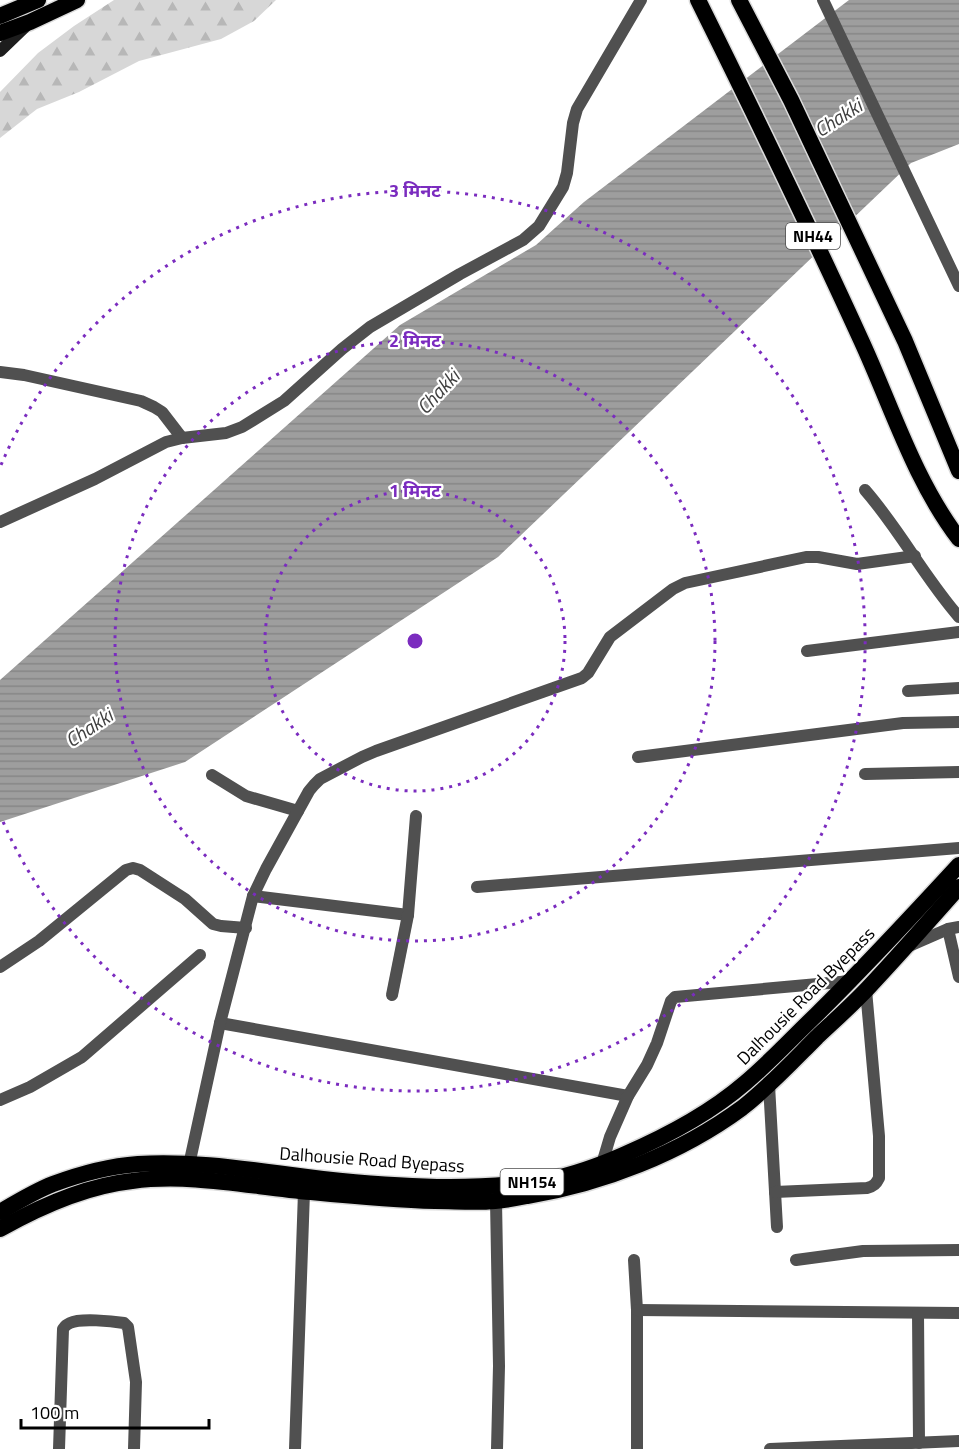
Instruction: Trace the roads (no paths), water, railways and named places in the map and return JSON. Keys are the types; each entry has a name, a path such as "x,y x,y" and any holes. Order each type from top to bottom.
{"highway":[{"path":"0,16 38,0"},
{"path":"0,33 30,22 76,0"},
{"name":"NH44","path":"739,0 791,100 891,311 956,464"},
{"name":"NH44","path":"699,3 814,237 917,470 936,506 959,539"},
{"name":"Dalhousie Road Byepass","path":"0,1212 50,1185 77,1176 136,1164 189,1165 386,1184 466,1187 510,1185 553,1179 581,1172 658,1140 690,1123 746,1083 851,981 959,865"},
{"name":"NH154","path":"0,1229 22,1216 81,1192 134,1180 208,1180 304,1192 390,1199 496,1201 564,1189 604,1178 674,1148 742,1108 769,1085 866,990 959,887"}],"main road":[{"path":"0,51 30,22"}],"street":[{"path":"0,522 95,479 166,442 226,433 242,427 284,401 370,327 523,240 539,226 563,187 577,109 641,0"},
{"path":"823,0 959,286"},
{"path":"0,372 24,375 141,402 162,412 182,438"},
{"path":"865,490 959,617"},
{"path":"189,1165 220,1023 254,896 297,811 309,791 320,779 362,757 582,678 588,673 610,637 673,589 685,583 806,557 857,564 915,556"},
{"path":"807,651 959,632"},
{"path":"908,691 959,688"},
{"path":"638,757 903,723 959,722"},
{"path":"865,774 959,772"},
{"path":"212,775 246,796 297,811"},
{"path":"392,994 408,915 416,816"},
{"path":"477,886 959,848"},
{"path":"0,967 39,941 126,870 132,868 140,870 184,899 213,924 246,928"},
{"path":"254,896 408,915"},
{"path":"905,948 954,928 959,977"},
{"path":"0,1100 30,1087 82,1057 200,955"},
{"path":"602,1164 610,1137 628,1096 647,1065 671,1001 675,997 851,981"},
{"path":"775,1192 867,1188 877,1183 879,1136 866,990"},
{"path":"220,1023 628,1096"},
{"path":"769,1085 777,1227"},
{"path":"295,1449 304,1192"},
{"path":"496,1201 499,1366 496,1449"},
{"path":"796,1260 863,1251 959,1250"},
{"path":"634,1260 637,1310 637,1449"},
{"path":"637,1310 959,1313"},
{"path":"918,1313 919,1443"},
{"path":"59,1449 63,1329 67,1324 86,1321 124,1323 128,1327 135,1382 134,1449"},
{"path":"770,1449 959,1441"}],"water":[{"name":"Chakki","path":"849,0 959,0 959,144 911,163 498,557 185,762 0,822 0,680 400,325 536,245 584,202"}]}
